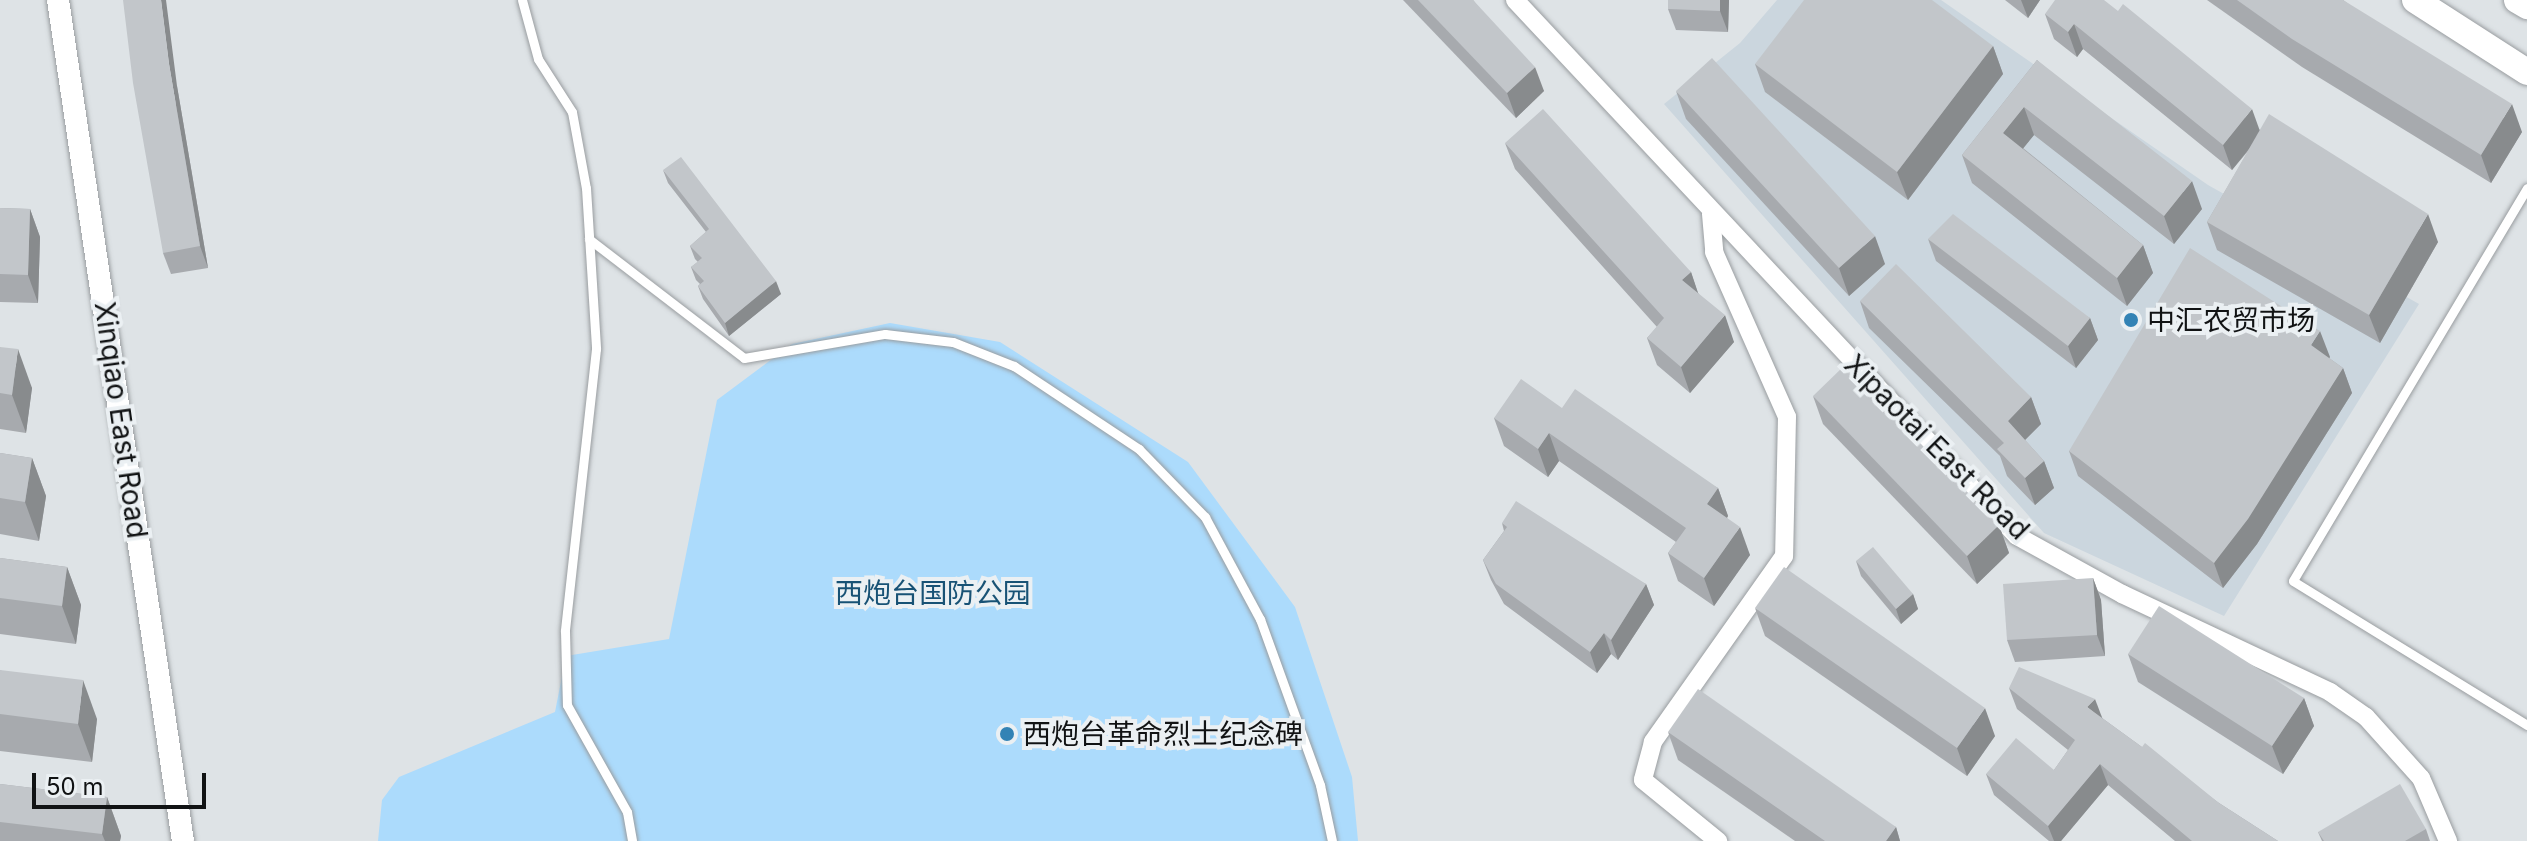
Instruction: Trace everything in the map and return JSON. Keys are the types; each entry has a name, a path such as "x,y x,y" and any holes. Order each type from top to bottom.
{"main road":[{"path":"2415,0 2527,72"},
{"path":"2517,0 2527,6"}],"street":[{"name":"Xinqiao East Road","path":"58,0 183,841"},
{"name":"Xipaotai East Road","path":"1515,0 1711,214 2017,536 2122,594 2330,692 2366,717 2421,778 2448,841"},
{"path":"1711,214 1714,252 1787,417 1784,556 1653,742 1643,780 1718,841"}],"lane":[{"path":"522,0 538,59 572,112 589,239 596,349 565,631 567,705 627,812 632,841"},
{"path":"2527,188 2293,581 2527,725"},
{"path":"589,239 744,358 885,334 953,342 1014,366 1139,449 1205,517 1260,619 1320,785 1332,841"}],"shaded area":[{"name":"中汇农贸市场","path":"1777,0 1941,0 2208,185 2419,304 2224,616 2044,533 1664,104 1740,43"}],"green space":[{"name":"西炮台国防公园","path":"890,323 1000,342 1188,462 1295,607 1352,777 1358,841 378,841 382,800 399,777 555,712 566,656 669,639 717,400 792,344"}],"building":[{"path":"123,0 161,0 200,246 163,253 133,83"},
{"path":"1418,0 1473,0 1535,67 1507,93"},
{"path":"1668,0 1720,0 1720,11 1668,9"},
{"path":"1804,0 1932,0 1993,46 1897,172 1755,64"},
{"path":"2055,0 2104,0 2118,11 2123,4 2252,109 2223,145 2074,24 2068,32 2045,14"},
{"path":"2237,0 2343,0 2512,104 2481,155 2292,39"},
{"path":"1712,58 1875,236 1839,268 1676,91"},
{"path":"2037,60 2192,181 2164,216 2024,107 2003,133 2143,245 2117,278 1962,155"},
{"path":"1543,109 1691,272 1682,280 1725,315 1681,367 1647,338 1664,318 1505,143"},
{"path":"2269,114 2428,214 2369,315 2207,222"},
{"path":"681,157 776,281 725,323 698,286 704,281 691,267 702,258 690,246 709,229 663,170"},
{"path":"0,208 30,209 28,275 0,274"},
{"path":"1953,214 2090,318 2068,346 1928,239"},
{"path":"2190,248 2320,331 2311,345 2343,368 2248,519 2214,563 2069,451"},
{"path":"1896,264 2031,397 2008,421 2044,461 2025,478 1997,449 2004,443 1860,301"},
{"path":"0,347 18,349 12,395 0,393"},
{"path":"1845,365 1999,525 1967,556 1813,396"},
{"path":"1521,379 1562,408 1575,389 1718,488 1707,504 1740,527 1704,578 1668,553 1686,528 1549,433 1538,449 1494,418"},
{"path":"0,453 32,458 25,502 0,498"},
{"path":"1516,501 1646,584 1611,640 1604,633 1590,652 1496,584 1483,560 1507,527 1502,523"},
{"path":"1873,547 1913,594 1896,609 1856,561"},
{"path":"0,558 67,567 62,606 0,598"},
{"path":"1784,567 1985,708 1957,748 1755,608"},
{"path":"2093,578 2097,635 2007,640 2003,584"},
{"path":"2159,606 2304,698 2272,746 2128,654"},
{"path":"2019,667 2095,699 2087,707 2142,747 2145,743 2219,803 2278,841 2192,841 2100,764 2048,826 1986,774 2016,738 2054,770 2075,740 2009,688"},
{"path":"0,670 83,680 78,724 0,714"},
{"path":"1698,689 1896,827 1886,841 1825,841 1668,732"},
{"path":"0,784 107,797 102,834 0,822"},
{"path":"2400,784 2426,829 2405,841 2324,841 2318,832"}],"place":[{"name":"中汇农贸市场","path":"2131,320"},
{"name":"西炮台革命烈士纪念碑","path":"1007,734"}]}
